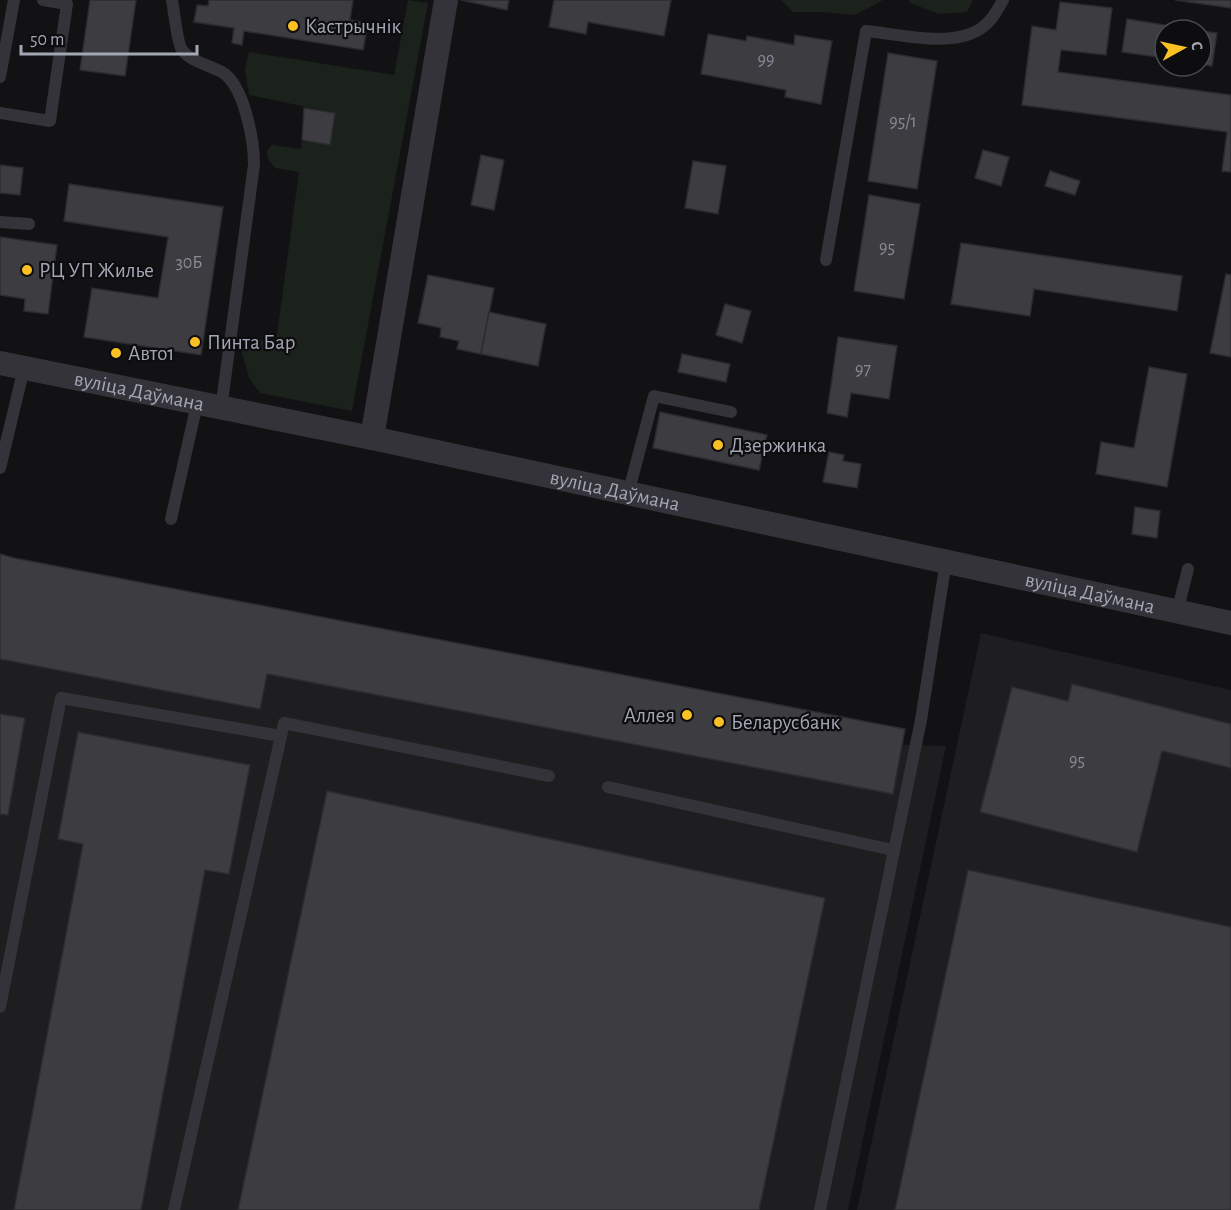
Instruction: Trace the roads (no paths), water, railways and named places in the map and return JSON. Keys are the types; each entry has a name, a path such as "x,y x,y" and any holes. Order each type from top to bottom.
{"street":[{"path":"372,438 446,0"},
{"name":"вуліца Даўмана","path":"0,363 372,438 1231,623"}],"lane":[{"path":"0,77 14,0"},
{"path":"0,113 50,121 67,4 43,0"},
{"path":"171,519 209,406 254,165 251,137 239,92 231,78 193,60 181,49 172,0"},
{"path":"826,260 866,31 941,39 961,37 980,29 994,16 1003,0"},
{"path":"0,222 29,224"},
{"path":"0,468 24,368"},
{"path":"628,494 639,445 654,396 731,412"},
{"path":"820,1210 921,720 946,561"},
{"path":"1177,612 1188,569"},
{"path":"0,1007 60,698 281,736"},
{"path":"174,1210 284,723 549,776"},
{"path":"608,787 893,850"}],"place":[{"name":"Кастрычнік","path":"293,26"},
{"name":"РЦ УП Жилье","path":"27,270"},
{"name":"Пинта Бар","path":"195,342"},
{"name":"Авто1","path":"116,353"},
{"name":"Дзержинка","path":"718,445"},
{"name":"Аллея","path":"687,715"},
{"name":"Беларусбанк","path":"719,722"}]}
